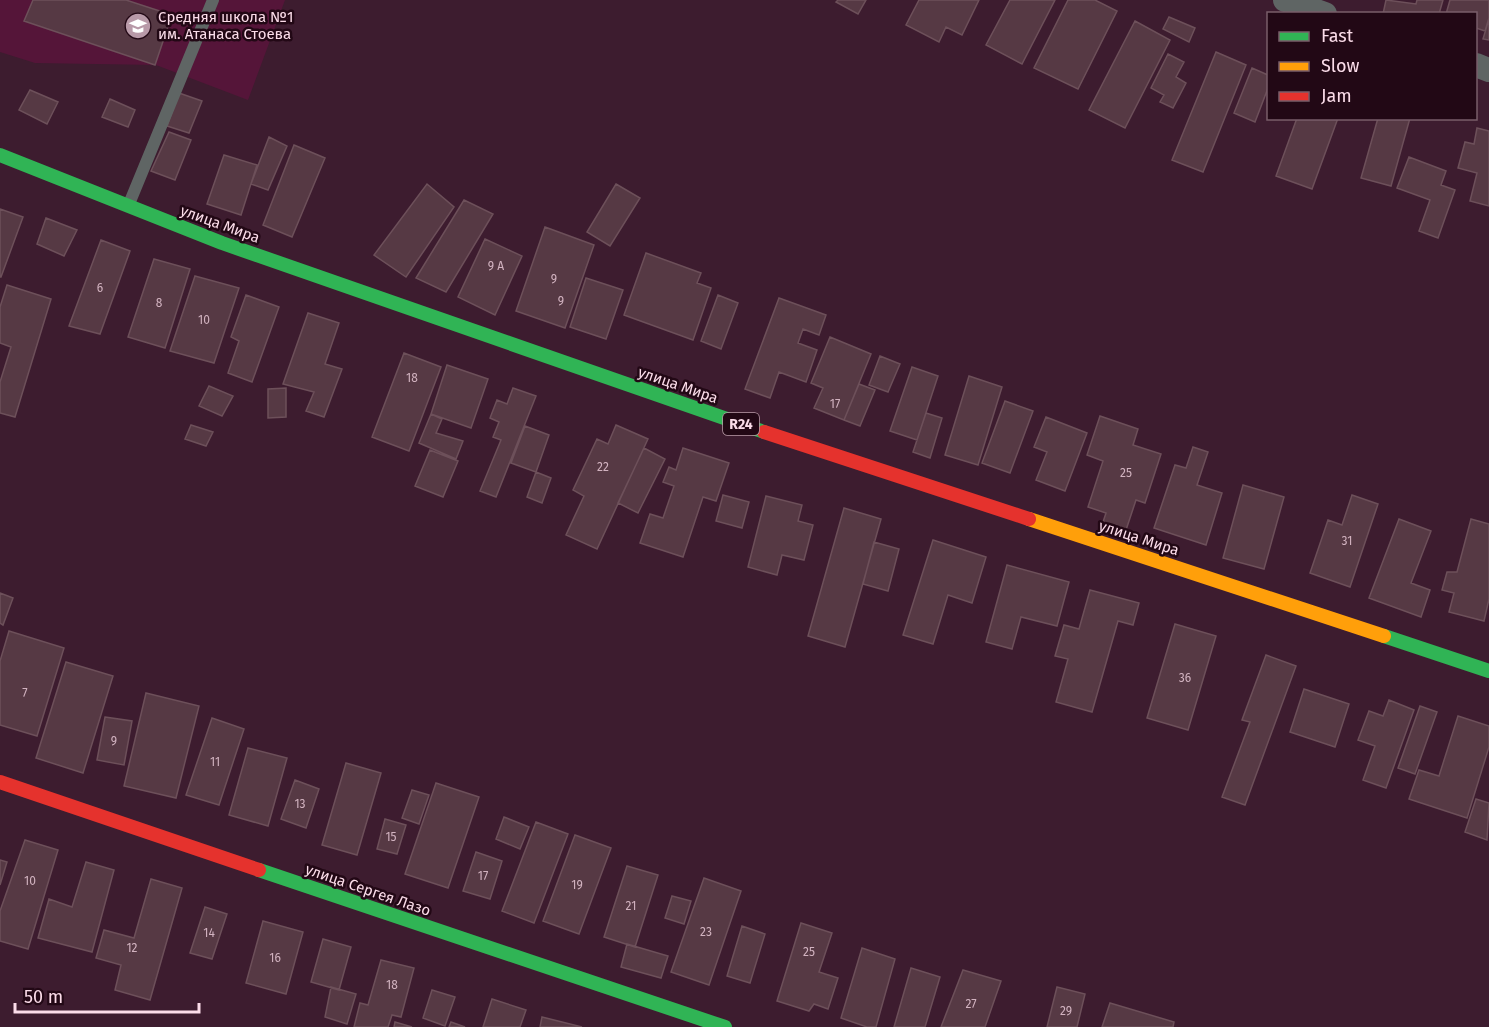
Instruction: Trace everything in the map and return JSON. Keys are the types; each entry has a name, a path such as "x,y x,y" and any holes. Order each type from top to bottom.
{"main road":[{"name":"улица Мира","path":"0,154 222,243 785,439 1489,671"},
{"name":"улица Сергея Лазо","path":"0,783 725,1027"}],"street":[{"path":"1285,0 1319,12"}],"lane":[{"path":"128,207 213,0"}],"shaded area":[{"name":"Средняя школа №1 им. Атанаса Стоева","path":"0,0 285,0 248,100 156,65 35,63 0,52"}],"building":[{"path":"33,0 126,0 172,15 155,65 24,21"},
{"path":"838,0 866,0 858,14 836,2"},
{"path":"919,0 979,0 962,35 946,27 939,42 906,25"},
{"path":"1010,0 1055,0 1022,64 986,45"},
{"path":"1068,0 1095,0 1117,11 1078,89 1034,68"},
{"path":"1386,0 1416,4 1417,0 1443,0 1440,12 1383,12"},
{"path":"1450,0 1489,0 1489,18 1485,31 1477,28 1477,12 1447,12"},
{"path":"1169,17 1195,28 1189,42 1163,29"},
{"path":"1489,19 1489,40 1483,39"},
{"path":"1135,21 1170,40 1125,128 1089,110"},
{"path":"1216,52 1246,65 1203,172 1172,160"},
{"path":"1168,54 1184,62 1176,77 1186,83 1173,108 1160,102 1164,95 1151,88"},
{"path":"1252,68 1267,75 1267,91 1255,122 1234,113"},
{"path":"30,90 58,102 47,124 19,110"},
{"path":"179,93 202,101 189,133 167,126"},
{"path":"110,99 135,110 128,127 102,117"},
{"path":"1296,120 1337,120 1312,189 1276,176"},
{"path":"1377,120 1409,120 1391,186 1361,178"},
{"path":"1477,128 1489,131 1489,206 1470,201 1477,173 1458,168 1465,142 1474,144"},
{"path":"169,132 191,140 175,180 151,171"},
{"path":"269,137 287,146 268,190 251,184"},
{"path":"294,145 325,158 292,237 263,225"},
{"path":"224,155 257,165 241,215 207,204"},
{"path":"1409,157 1446,171 1441,185 1455,190 1438,238 1419,231 1430,200 1397,188"},
{"path":"427,184 454,207 406,277 374,255"},
{"path":"616,184 640,198 610,246 587,232"},
{"path":"464,200 493,214 446,292 416,278"},
{"path":"0,209 23,217 1,277 0,277"},
{"path":"46,218 77,230 64,256 37,244"},
{"path":"545,227 594,245 565,328 516,311"},
{"path":"485,239 522,256 495,315 458,297"},
{"path":"101,240 130,251 100,334 69,326"},
{"path":"646,253 701,273 697,283 711,288 693,340 624,315"},
{"path":"154,259 190,269 165,348 128,337"},
{"path":"195,276 239,288 214,363 170,351"},
{"path":"586,278 623,290 606,339 570,327"},
{"path":"7,285 51,299 15,417 0,413 0,382 11,347 0,343 0,307"},
{"path":"246,295 279,307 252,382 228,373 239,341 231,337"},
{"path":"718,295 738,303 721,349 701,341"},
{"path":"779,298 826,315 819,335 803,329 798,343 817,350 806,382 779,372 770,398 745,389"},
{"path":"308,313 339,323 325,364 342,369 324,417 306,411 314,392 283,384"},
{"path":"830,337 871,354 844,420 814,408 823,388 811,383"},
{"path":"404,353 441,367 409,451 372,437"},
{"path":"880,356 900,364 888,392 869,385"},
{"path":"447,365 488,379 471,428 431,414"},
{"path":"912,367 938,376 917,440 890,431"},
{"path":"969,376 1002,387 978,465 945,455"},
{"path":"859,384 875,390 860,426 844,420"},
{"path":"209,386 233,396 222,416 199,406"},
{"path":"286,388 286,417 268,418 268,389"},
{"path":"513,388 536,396 496,497 480,491 501,440 493,437 499,422 490,418 497,400 507,404"},
{"path":"1005,401 1033,411 1010,473 982,463"},
{"path":"926,413 942,418 930,458 913,452"},
{"path":"431,414 442,419 436,433 463,441 456,459 419,443"},
{"path":"1100,416 1138,429 1133,445 1161,454 1145,503 1136,500 1125,533 1102,525 1106,513 1088,507 1103,461 1087,455"},
{"path":"1046,417 1087,433 1065,491 1036,480 1047,452 1034,447"},
{"path":"191,425 213,432 206,446 185,439"},
{"path":"616,425 648,439 597,549 566,535 584,496 573,490 597,439 608,444"},
{"path":"525,426 549,435 536,472 511,463"},
{"path":"1193,447 1208,452 1197,485 1222,493 1206,545 1154,528 1175,465 1186,468"},
{"path":"644,448 665,459 638,513 618,503"},
{"path":"683,448 729,463 716,501 703,497 683,557 640,543 650,514 663,518 674,486 663,482 669,467 676,470"},
{"path":"430,450 458,461 443,497 415,486"},
{"path":"536,472 551,478 542,503 527,497"},
{"path":"1243,485 1284,497 1264,569 1223,558"},
{"path":"723,495 749,502 742,528 716,521"},
{"path":"1352,495 1378,504 1350,587 1310,573 1328,520 1342,525"},
{"path":"766,496 802,505 798,521 813,525 804,560 782,555 777,575 748,567"},
{"path":"844,508 881,519 845,647 808,636"},
{"path":"1399,519 1431,531 1411,583 1430,590 1421,617 1369,598"},
{"path":"1471,519 1489,524 1489,599 1484,621 1449,612 1454,593 1442,590 1447,572 1457,572"},
{"path":"933,540 986,557 972,603 948,595 933,644 903,635"},
{"path":"874,542 899,549 888,591 863,584"},
{"path":"1007,565 1069,582 1057,626 1021,617 1012,649 986,642"},
{"path":"1090,590 1139,603 1133,625 1118,621 1092,712 1056,702 1068,659 1055,656 1064,625 1079,629"},
{"path":"0,593 13,598 3,625 0,623"},
{"path":"1175,624 1216,636 1188,730 1147,718"},
{"path":"9,631 64,648 37,736 0,725 0,661"},
{"path":"1266,655 1296,666 1245,805 1222,797 1250,722 1242,720"},
{"path":"66,662 113,676 83,773 36,758"},
{"path":"1304,689 1349,704 1335,747 1290,732"},
{"path":"146,693 199,706 176,798 124,786"},
{"path":"1389,700 1414,710 1386,788 1363,780 1375,746 1358,740 1369,711 1383,716"},
{"path":"1420,706 1437,712 1415,774 1398,768"},
{"path":"1458,716 1489,726 1489,747 1467,818 1409,799 1419,770 1439,776"},
{"path":"105,717 132,721 124,765 97,760"},
{"path":"212,718 244,729 219,805 186,795"},
{"path":"248,748 287,758 268,826 229,815"},
{"path":"346,763 381,773 357,855 322,845"},
{"path":"295,780 319,789 306,828 281,819"},
{"path":"436,783 479,797 448,888 405,874"},
{"path":"412,790 429,795 419,824 402,818"},
{"path":"1476,799 1489,803 1487,840 1465,832"},
{"path":"504,817 529,827 520,849 496,839"},
{"path":"385,819 406,825 397,854 377,849"},
{"path":"536,822 568,834 534,923 502,911"},
{"path":"575,835 611,848 579,934 543,921"},
{"path":"25,840 58,850 28,949 0,941 0,911"},
{"path":"476,852 502,861 490,899 463,891"},
{"path":"0,860 7,862 0,885"},
{"path":"86,862 114,870 92,952 38,938 49,899 72,907"},
{"path":"627,866 658,875 635,947 604,937"},
{"path":"704,878 741,891 709,985 671,972"},
{"path":"151,879 182,888 150,1000 115,990 121,965 96,958 104,930 134,938"},
{"path":"672,896 691,901 684,924 665,918"},
{"path":"205,907 227,914 212,959 190,953"},
{"path":"263,921 303,932 286,994 246,983"},
{"path":"801,923 832,933 819,972 838,978 828,1009 814,1004 809,1011 777,1001"},
{"path":"742,926 765,934 750,983 727,976"},
{"path":"323,939 351,947 339,990 311,982"},
{"path":"627,944 668,956 661,978 621,967"},
{"path":"862,948 895,959 876,1027 867,1027 841,1018"},
{"path":"381,960 414,968 401,1017 392,1015 388,1027 354,1027 360,1003 368,1005"},
{"path":"911,968 940,977 925,1027 894,1027"},
{"path":"963,970 1001,981 985,1027 941,1027"},
{"path":"331,987 356,994 347,1024 325,1017"},
{"path":"1057,987 1085,994 1077,1027 1047,1027"},
{"path":"432,990 455,997 445,1026 423,1018"},
{"path":"492,999 526,1010 520,1027 483,1027"},
{"path":"1110,1003 1174,1022 1173,1027 1102,1027"},
{"path":"542,1017 582,1027 540,1027"},
{"path":"395,1022 412,1027 394,1027"},
{"path":"451,1022 465,1027 449,1027"}],"traffic: fast":[{"path":"0,155 222,243 764,432"},
{"path":"1384,636 1489,671"},
{"path":"259,870 725,1027"}],"traffic: slow":[{"path":"1029,519 1384,636"}],"traffic: jam":[{"path":"764,432 1029,519"},
{"path":"0,782 259,870"}],"place":[{"name":"Средняя школа №1 им. Атанаса Стоева","path":"138,26"}]}
